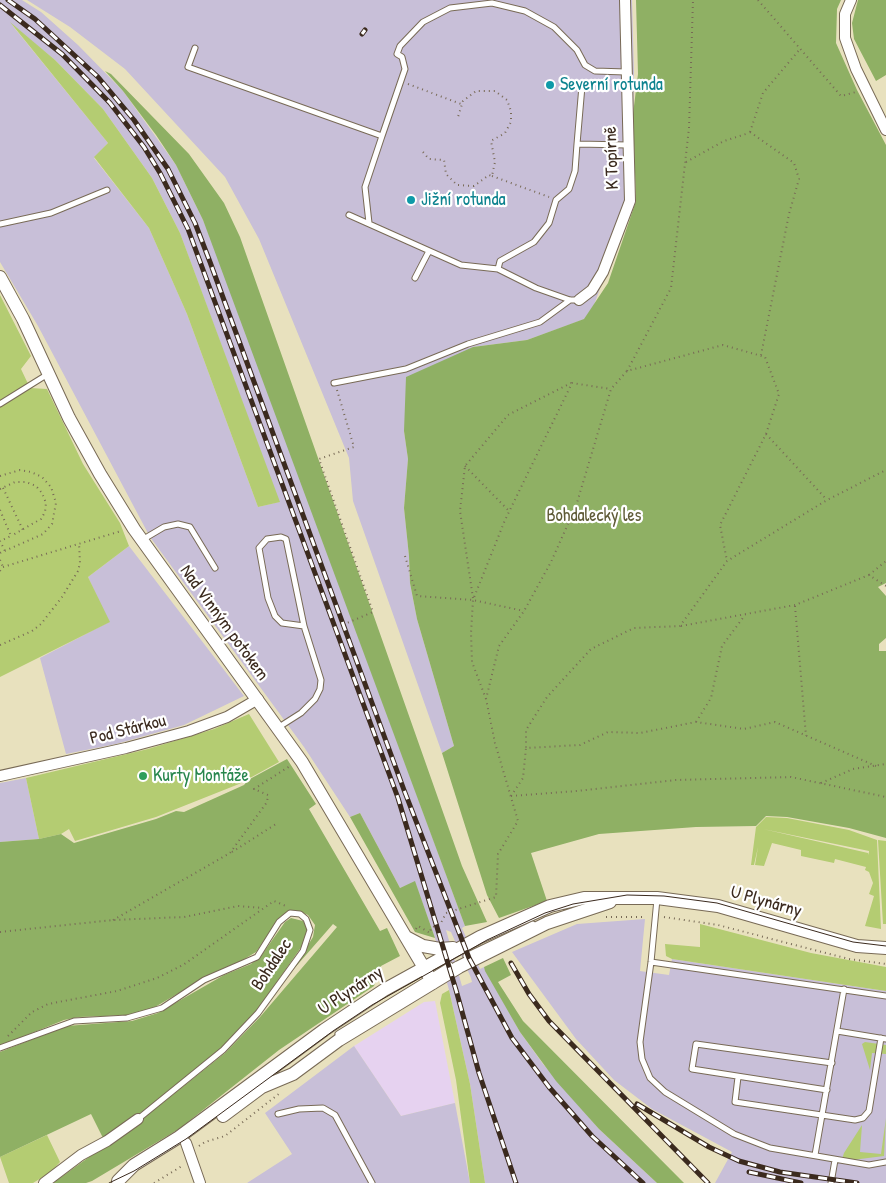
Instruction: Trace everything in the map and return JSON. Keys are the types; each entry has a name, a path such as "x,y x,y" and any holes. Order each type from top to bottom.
{"street":[{"name":"K Topírně","path":"574,300 592,290 603,272 630,201 625,0"},
{"path":"851,0 845,14 845,38 866,89 886,130"},
{"name":"Nad Vinným potokem","path":"0,277 100,474 134,529 279,727 302,762 428,976"},
{"name":"Pod Stárkou","path":"0,776 126,748 189,731 227,717 258,699"},
{"name":"U Plynárny","path":"116,1182 186,1143 262,1086 293,1074 428,976 458,948 521,917 569,900 584,898 657,898 718,906 857,946 886,948"},
{"name":"U Plynárny","path":"116,1182 134,1165 179,1137 324,1030 428,976 492,949 546,923 606,903 634,898"},
{"path":"405,937 432,948 458,948"},
{"name":"Bohdalec","path":"44,1183 81,1155 107,1141 138,1119"},
{"path":"186,1143 200,1183"}],"lane":[{"path":"369,223 365,188 401,82 404,63 397,54 400,46 422,22 450,8 482,3 514,8 543,20 567,39 585,65 595,71 626,72"},
{"path":"195,48 188,67 382,136"},
{"path":"498,269 500,261 534,242 543,231 557,200 569,188 575,171 582,86"},
{"path":"577,144 628,144"},
{"path":"0,224 51,213 107,190"},
{"path":"349,214 461,266 498,269 536,288 574,300"},
{"path":"415,278 429,251"},
{"path":"334,383 406,369 468,344 540,322 574,300"},
{"path":"0,404 48,374"},
{"path":"142,540 164,527 178,524 190,527 215,568"},
{"path":"279,727 301,713 315,699 320,689 321,680 304,626 286,539 281,537 267,539 258,548 268,598 275,616 282,623 304,626"},
{"path":"657,898 652,962 640,1042 642,1059 650,1078 665,1092 734,1134 770,1148 870,1166 886,1162"},
{"name":"Bohdalec","path":"0,1048 74,1021 127,1018 162,1008 204,980 257,957 279,922 290,913 300,914 306,919 310,930 303,951 258,1013 223,1050 138,1119"},
{"path":"652,962 886,996"},
{"path":"815,1155 844,989"},
{"path":"738,1077 735,1102 822,1116 855,1120 863,1118 869,1111 884,1038 837,1031"},
{"path":"827,1090 692,1069 696,1044 832,1062"},
{"path":"278,1114 299,1109 323,1108 335,1115 372,1183"},
{"path":"831,1183 834,1160"}],"path":[{"path":"486,699 499,646 524,611 551,562 576,506 611,389 626,371 671,288 686,162 693,0"},
{"path":"758,0 841,96 866,89"},
{"path":"750,132 763,93 800,49"},
{"path":"401,82 461,104"},
{"path":"458,117 461,104 474,91 488,89 502,95 510,107 511,119 509,126 502,136 491,141 495,162 492,176"},
{"path":"686,162 724,141 750,132"},
{"path":"750,132 794,163 799,179 789,214 761,356"},
{"path":"423,152 429,159 444,160 446,175 458,185 474,186 489,175 557,200"},
{"path":"626,371 723,345 765,357 779,394 766,434 720,525 727,561"},
{"path":"334,383 354,447 319,458 373,612 346,623"},
{"path":"431,928 441,923 446,913 496,897 498,854 518,820 495,743 486,699 472,662 473,600 460,511 465,466 508,415 572,383 611,389"},
{"path":"473,600 510,512 572,383"},
{"path":"766,434 827,500"},
{"path":"465,466 510,512"},
{"path":"0,476 20,470 42,477 51,487 56,503 52,524 43,534 0,553"},
{"path":"680,626 727,561 827,500 886,470"},
{"path":"0,490 15,482 26,482 36,486 42,493 46,503 45,512 41,519 0,541 5,551"},
{"path":"3,488 22,530"},
{"path":"0,510 12,536"},
{"path":"0,571 3,567 110,533 134,529"},
{"path":"0,645 32,631 41,624 62,597 78,571 79,543"},
{"path":"405,556 417,596 473,600 524,611"},
{"path":"0,560 3,567"},
{"path":"511,796 523,778 526,730 547,697 591,649 634,628 680,626 795,605 869,575 886,561"},
{"path":"869,575 886,586"},
{"path":"795,605 806,736"},
{"path":"696,722 710,698 722,646 746,614"},
{"path":"526,748 580,745 608,732 640,733 696,722 744,729 775,722 876,766"},
{"path":"230,853 267,802 268,795 254,789 283,768 302,762"},
{"path":"821,783 853,769 886,764"},
{"path":"511,796 717,778 791,777 886,797"},
{"path":"113,920 230,853 276,824"},
{"path":"5,1039 32,1012 48,1004 117,992 157,978 183,965 274,901 289,905"},
{"path":"0,932 113,920 184,917 238,906 264,908"},
{"path":"664,917 718,925 849,959 886,964"},
{"path":"154,1183 192,1158 193,1151 204,1142 225,1136"}],"shaded area":[{"path":"0,0 22,0 41,12 78,45 123,91 176,165 219,258 465,926 462,928 480,969 484,967 520,1032 543,1064 599,1129 657,1183 485,1183 470,1084 449,990 435,938 415,882 400,888 360,813 350,817 304,747 150,537 38,326 0,262","holes":["12,25 55,60 103,109 152,178 180,233 279,502 258,507 187,314 149,228 94,158 108,143","446,930 451,932 471,978 472,982 462,986"]},
{"path":"27,0 632,0 634,73 632,201 594,305 585,319 527,340 473,347 404,431 408,459 404,508 410,583 417,619 454,746 442,753 353,501 349,458 259,239 225,177 125,69 70,27"},
{"path":"129,546 244,696 184,725 116,744 66,754 40,658 109,622 88,577"},
{"path":"26,778 39,839 0,842 0,783"},
{"path":"645,919 640,971 669,975 672,959 886,991 886,1183 715,1183 732,1152 652,1109 614,1080 576,1039 512,952 577,924"},
{"path":"435,1001 455,1103 401,1116 354,1046 424,1002"},
{"path":"354,1046 401,1116 455,1103 470,1183 247,1183 292,1154 265,1113"}],"green space":[{"name":"Bohdalecký les","path":"636,0 841,0 837,9 836,43 857,90 886,145 886,583 878,587 886,596 886,638 879,644 879,651 886,651 886,838 849,828 787,817 766,816 756,826 696,827 599,834 531,853 547,901 499,918 487,895 442,753 454,746 417,619 410,583 404,508 408,459 404,431 406,377 473,347 527,340 584,319 608,283 636,201 633,114 638,74"},
{"path":"858,0 886,0 886,75 876,81 854,39 852,23"},
{"path":"10,22 55,60 103,109 152,178 180,233 280,502 258,507 187,314 149,228 94,157 108,143"},
{"path":"105,71 111,74 189,154 224,203 240,237 462,866 487,922 465,926 203,220 176,165 123,91"},
{"path":"0,295 31,356 21,369 30,388 47,389 83,464 120,523 129,546 88,577 110,622 0,677"},
{"name":"Kurty Montáže","path":"249,714 279,762 239,784 156,817 75,841 69,829 61,834 39,839 26,778 148,749 214,729"},
{"path":"287,759 316,804 309,809 380,931 387,928 400,956 381,966 374,986 279,1050 179,1129 92,1181 86,1183 53,1183 103,1147 103,1143 155,1109 225,1053 260,1017 337,927 333,924 292,971 313,937 315,925 308,915 299,911 289,911 280,917 256,952 236,964 206,977 155,1007 131,1015 79,1017 64,1020 0,1046 0,842 39,839 61,834 74,843 156,819 176,811 184,812 244,785 248,780"},
{"path":"360,813 400,888 415,881 435,938 415,932 350,817"},
{"path":"766,817 787,818 849,830 877,840 881,929 865,926 874,896 869,894 873,883 869,872 865,870 866,867 835,859 834,863 801,856 801,850 772,843 764,866 755,865 758,847 754,865 751,865 756,827","holes":["763,829 869,851 868,855 868,853"]},
{"path":"878,840 886,841 886,924 883,924"},
{"path":"291,918 303,921 307,927 307,935 302,946 255,1013 221,1049 152,1105 103,1138 91,1114 0,1157 0,1052 66,1026 132,1021 158,1013 224,975 251,964 261,956 285,922"},
{"path":"700,924 811,953 886,967 886,991 672,959 666,956 665,944 700,947"},
{"path":"503,958 511,975 498,982 523,1021 684,1183 657,1183 599,1129 556,1081 520,1032 485,971 484,967"},
{"path":"449,990 470,1084 485,1183 470,1183 456,1080 440,1003 442,994"},
{"path":"865,1042 886,1045 886,1054 872,1053 870,1070 862,1044"},
{"path":"886,1118 884,1156 844,1161 842,1159 862,1125 860,1152 881,1154"},
{"path":"47,1135 60,1162 51,1172 33,1183 9,1183 0,1157"}],"tram line":[{"path":"109,1183 134,1171 186,1139 333,1031 372,1005 487,940 545,913 573,904 627,895 664,896 717,903 853,942 886,946"}],"railway":[{"path":"8,0 35,19 98,77 134,120 168,169 195,223 210,262 404,790 469,958 512,1038 549,1087 592,1136 643,1183"},
{"path":"0,5 62,54 110,103 144,147 160,173 188,229 398,798 479,1073 516,1183"},
{"path":"362,34 365,30"},
{"path":"511,963 529,994 549,1021 708,1183"},
{"path":"637,1104 709,1147 739,1161 780,1172 857,1183"},
{"path":"749,1172 801,1183"}],"place":[{"name":"Severní rotunda","path":"550,85"},
{"name":"Jižní rotunda","path":"411,200"},
{"name":"Kurty Montáže","path":"143,776"}]}
